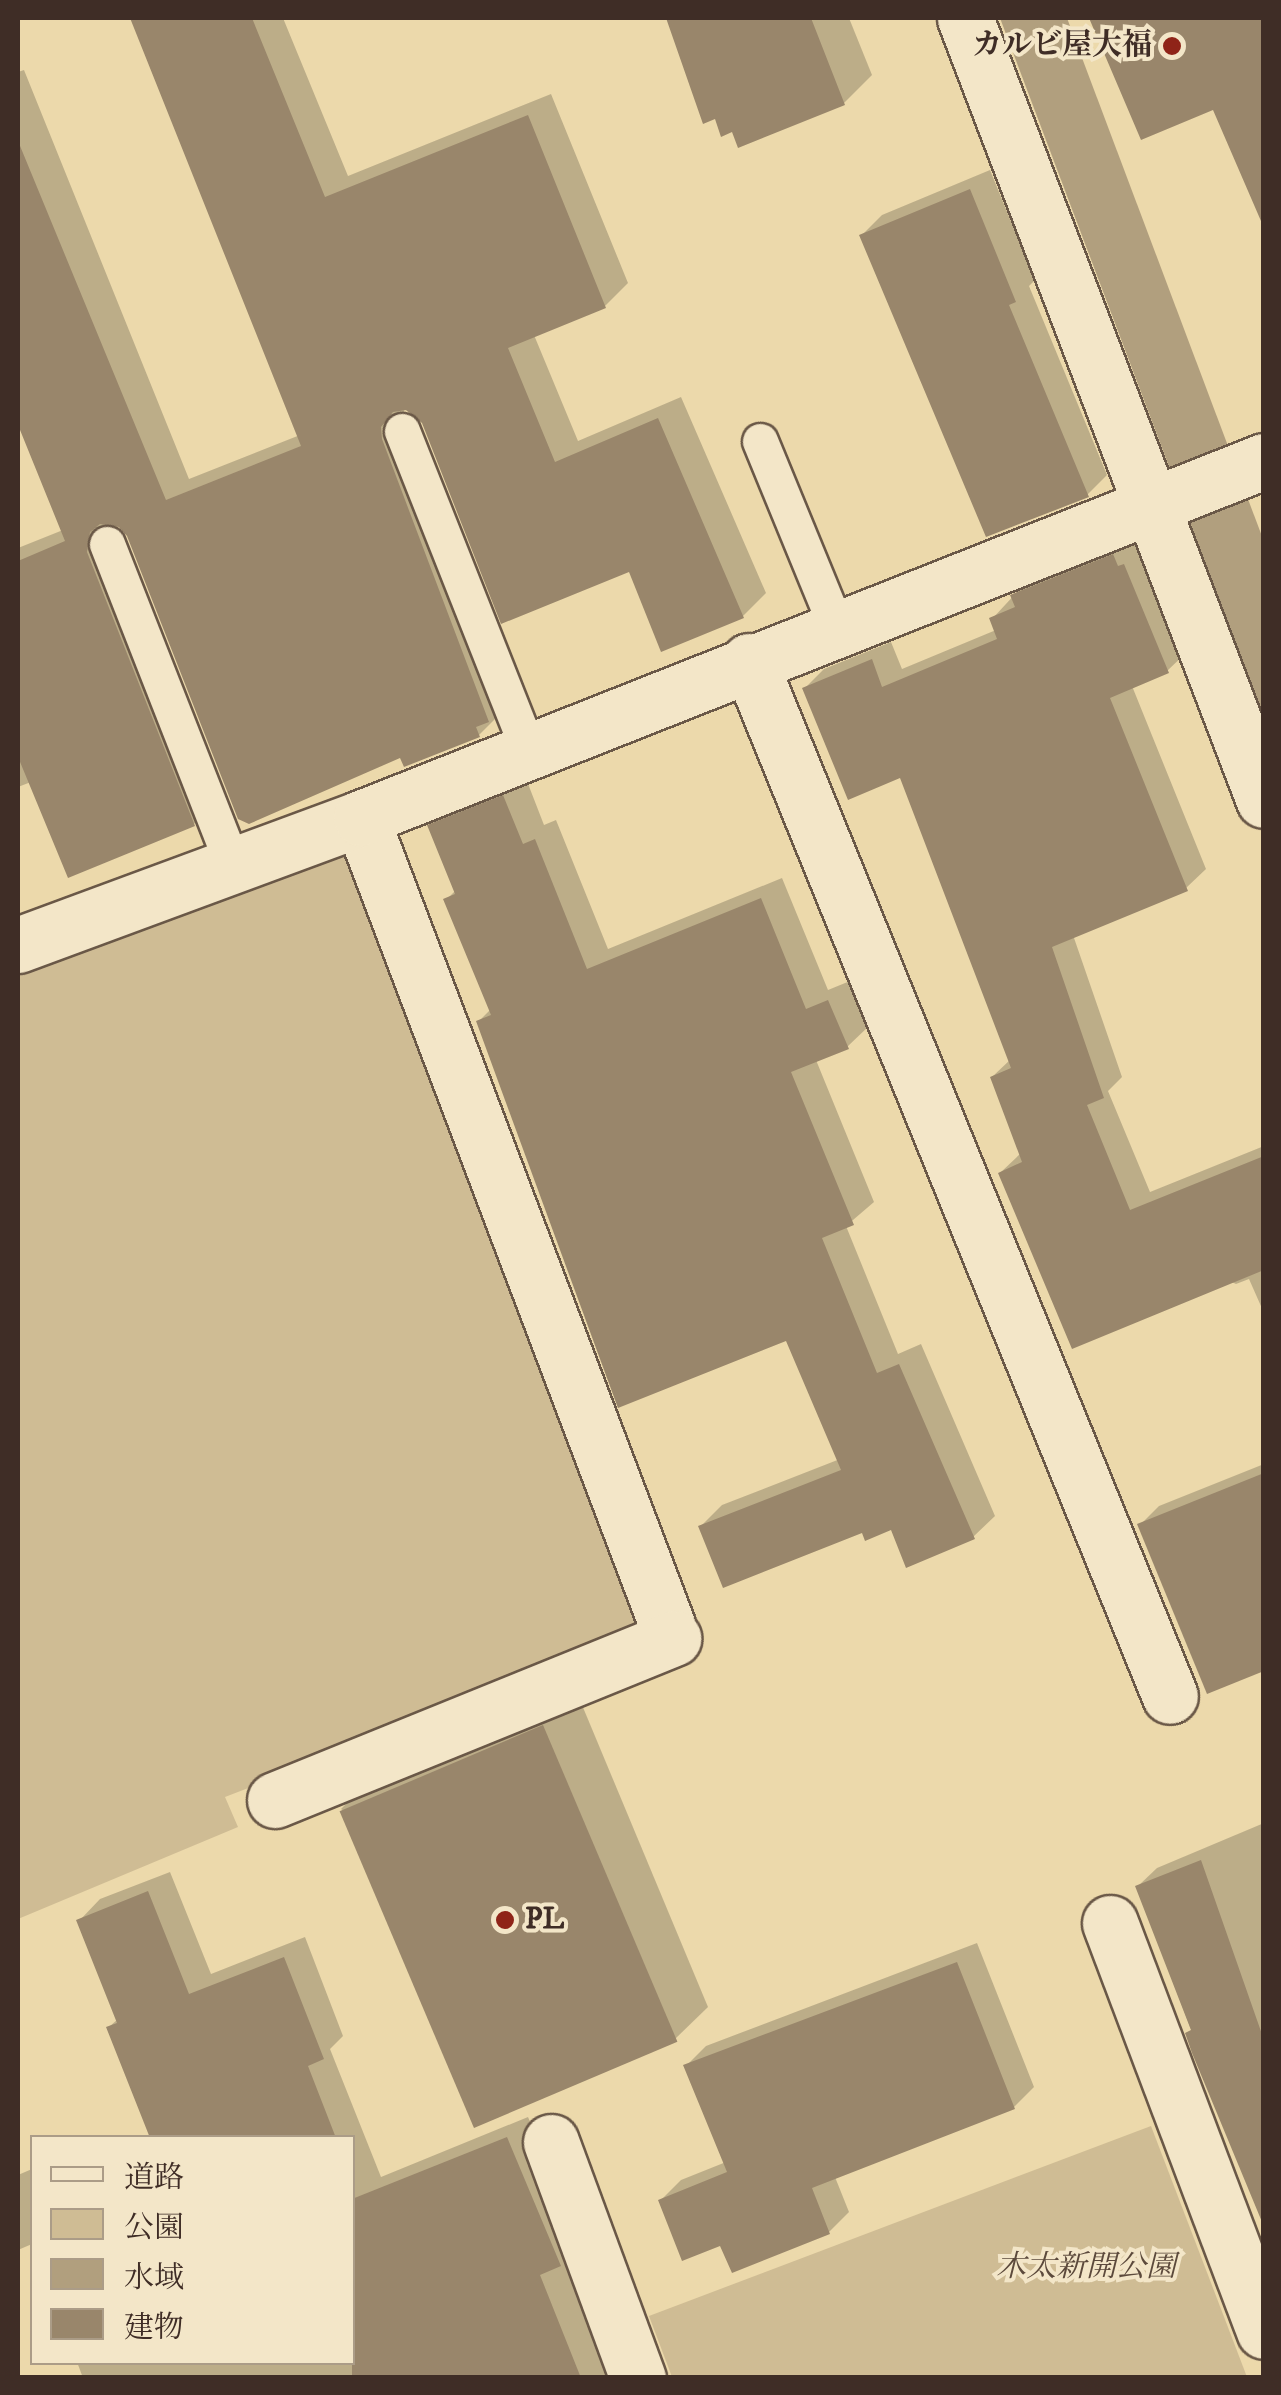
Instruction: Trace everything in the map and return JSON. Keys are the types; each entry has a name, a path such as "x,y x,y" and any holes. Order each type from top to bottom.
{"street":[{"path":"965,18 1264,800"},
{"path":"18,945 361,818 836,626 1254,464"},
{"path":"749,661 1170,1696"},
{"path":"275,1800 670,1632 361,818"},
{"path":"1110,1923 1264,2331"},
{"path":"551,2142 638,2378"}],"lane":[{"path":"402,431 528,750"},
{"path":"760,441 836,626"},
{"path":"107,544 233,866"}],"green space":[{"path":"345,841 647,1632 225,1797 238,1827 18,1919 18,967"},
{"name":"木太新開公園","path":"1151,2126 1247,2377 672,2377 649,2316"}],"water":[{"path":"1000,18 1067,18 1263,539 1263,716"}],"building":[{"path":"130,18 252,18 325,197 528,115 606,308 508,348 555,462 658,418 744,618 661,652 629,572 501,624 422,423 406,410 393,412 381,427 382,439 489,722 476,727 480,737 404,767 400,758 249,824 238,819 127,536 119,527 100,524 90,532 87,552 195,826 68,878 18,757 18,561 65,541 18,425 18,141 166,500 301,446"},
{"path":"666,18 811,18 845,105 738,148 732,132 721,137 715,119 703,124"},
{"path":"1089,18 1264,18 1264,228 1213,110 1141,140"},
{"path":"970,189 1016,302 1009,305 1089,497 986,537 859,235"},
{"path":"1113,554 1118,566 1124,564 1169,673 1110,698 1188,891 1052,947 1104,1098 1087,1105 1130,1210 1264,1156 1264,1270 1072,1349 998,1173 1022,1162 990,1077 1011,1068 900,778 848,800 802,688 872,659 882,687 997,639 989,618 1015,607 1010,595"},
{"path":"503,795 523,844 535,839 587,969 761,898 806,1009 828,1000 849,1049 791,1072 854,1225 822,1238 877,1373 899,1364 975,1539 906,1568 891,1530 865,1541 862,1533 723,1588 698,1526 841,1470 786,1341 618,1408 476,1021 491,1015 443,899 455,894 427,825"},
{"path":"1264,1473 1264,1671 1207,1694 1137,1524"},
{"name":"PL","path":"543,1725 677,2042 474,2128 340,1811"},
{"path":"1201,1860 1264,2040 1262,2222 1192,2053 1185,2033 1191,2030 1135,1886"},
{"path":"148,1891 189,1994 284,1957 324,2059 308,2066 335,2135 149,2135 106,2027 117,2023 76,1920"},
{"path":"957,1962 1015,2109 812,2188 830,2234 732,2273 720,2246 682,2261 658,2200 727,2172 683,2065"},
{"path":"507,2137 561,2266 540,2275 581,2378 352,2378 355,2198"}],"place":[{"name":"カルビ屋大福","path":"1172,46"},
{"name":"PL","path":"505,1920"}]}
